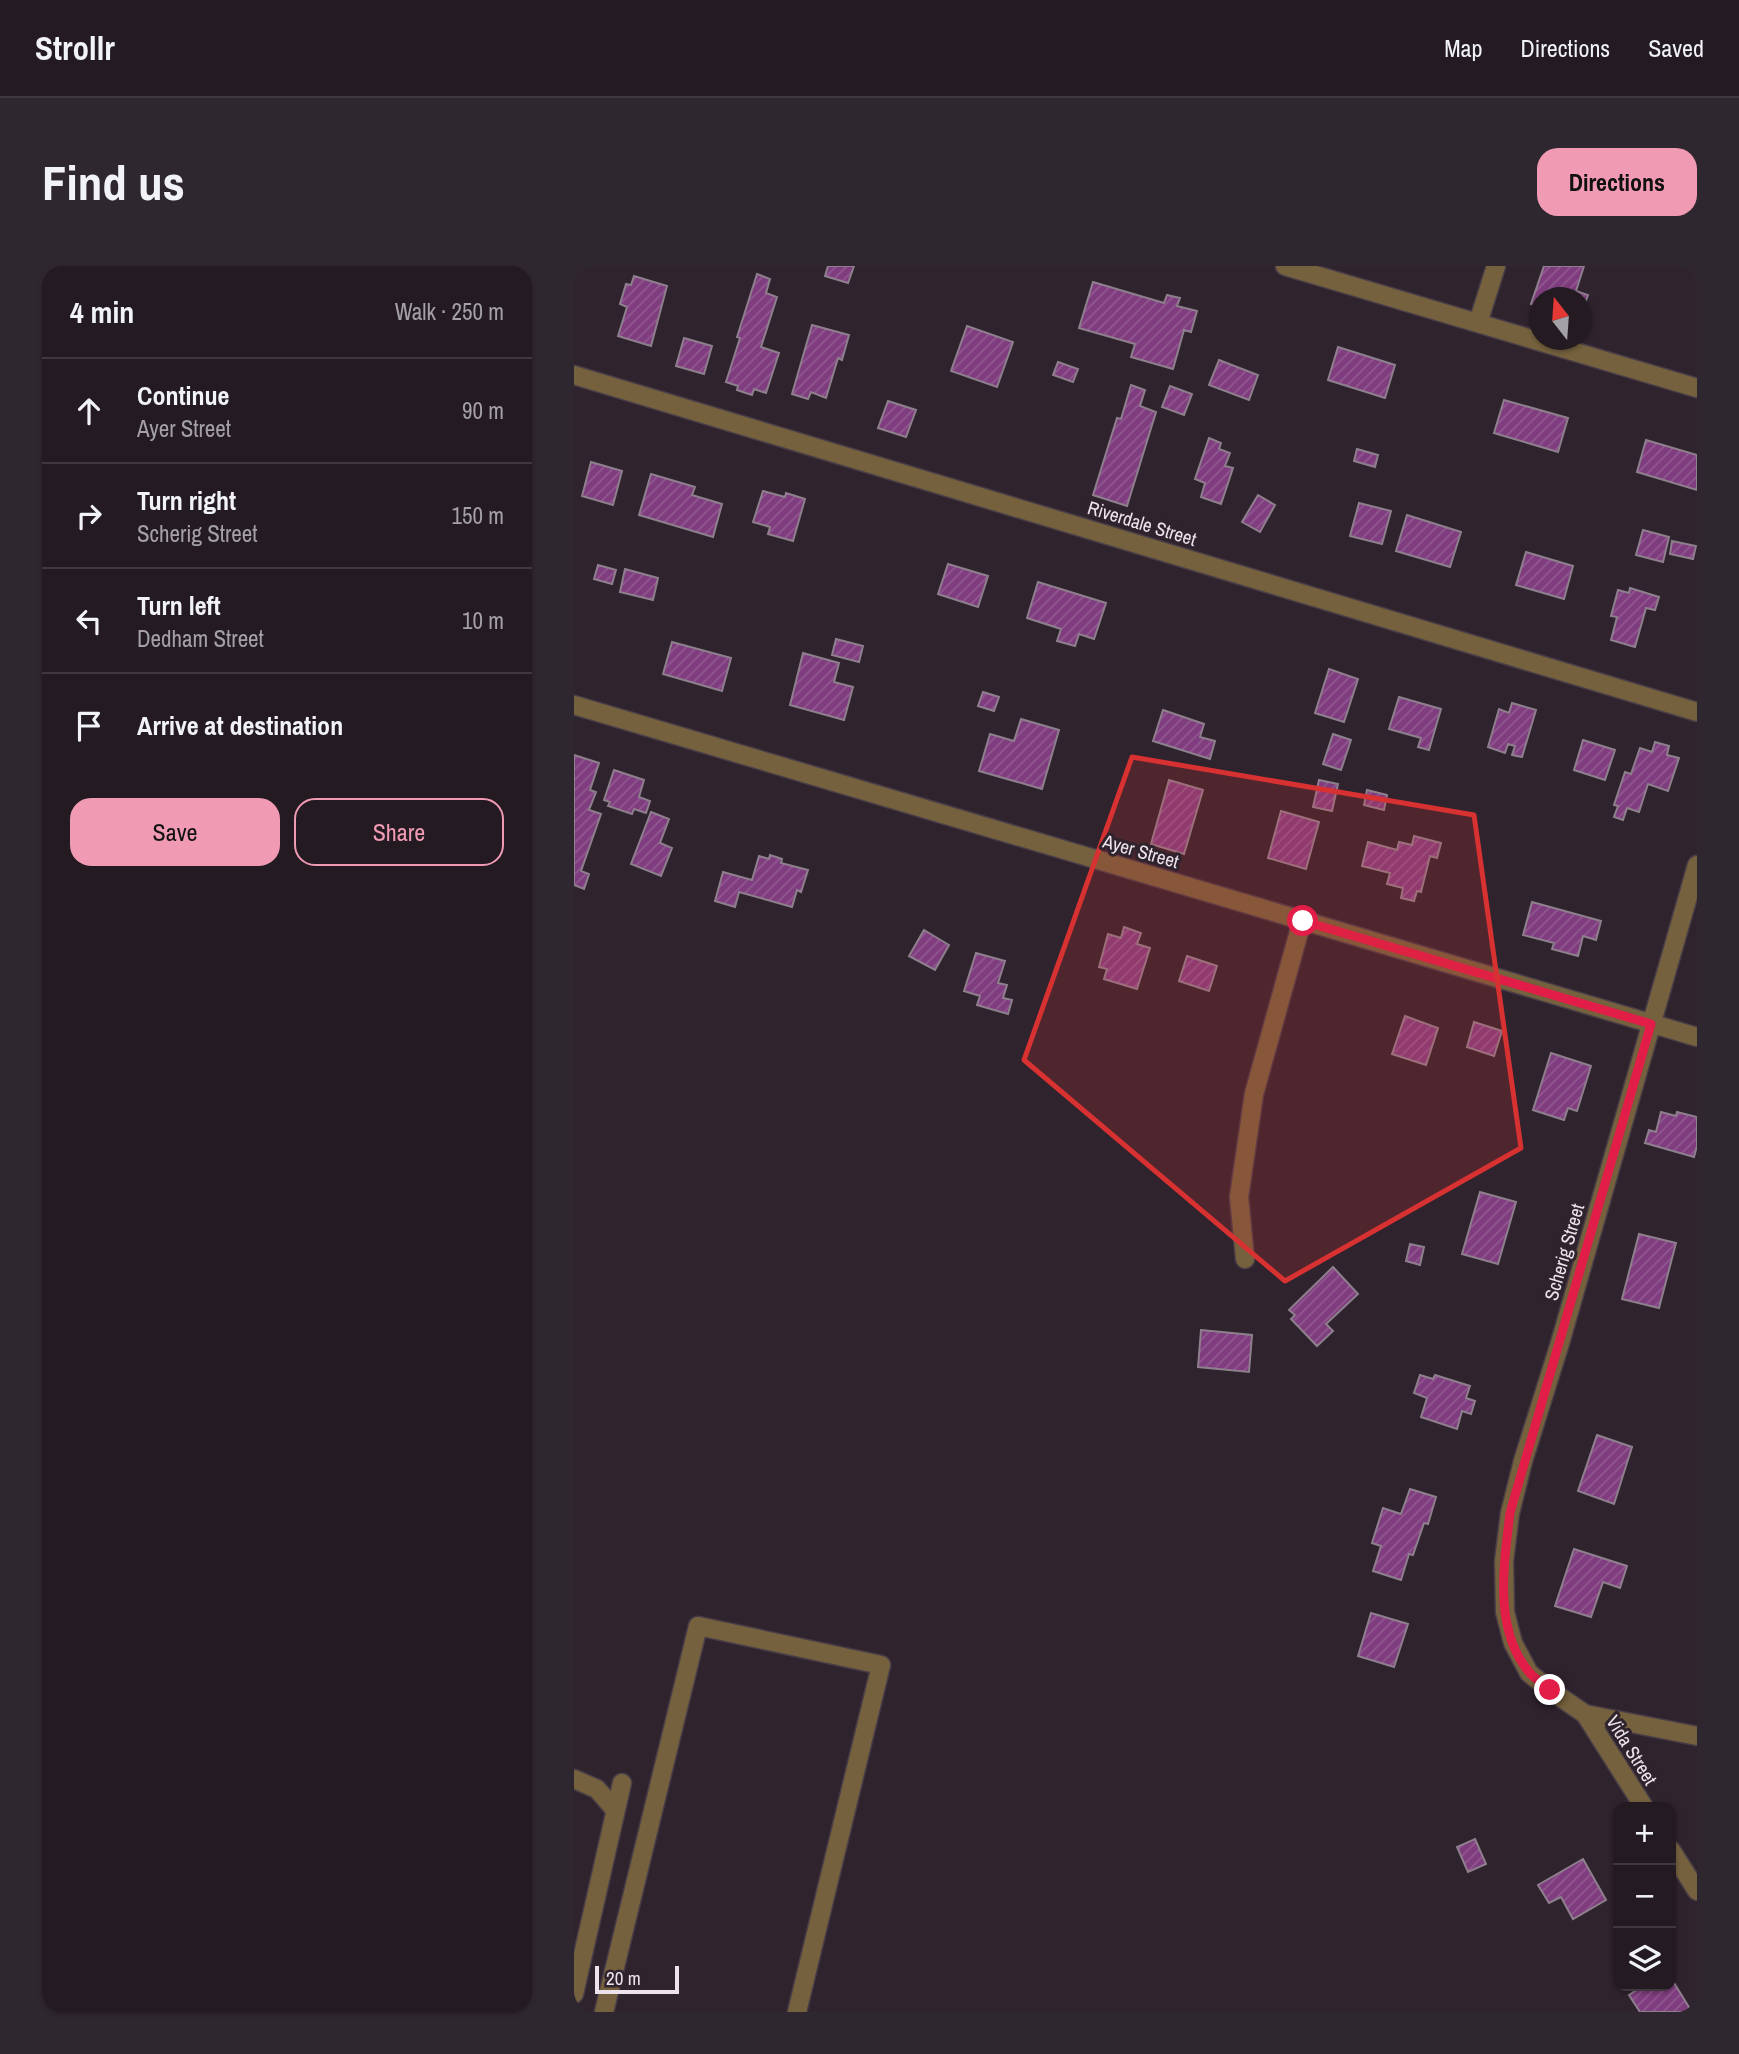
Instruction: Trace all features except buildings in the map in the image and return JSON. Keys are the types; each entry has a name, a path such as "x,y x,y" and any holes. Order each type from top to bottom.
{"street":[{"path":"1284,266 1697,388"},
{"path":"1478,323 1496,266"},
{"name":"Riverdale Street","path":"574,375 1697,712"},
{"name":"Ayer Street","path":"574,705 1697,1037"},
{"name":"Scherig Street","path":"1585,1714 1529,1672 1517,1653 1505,1612 1504,1561 1510,1513 1697,865"},
{"path":"1245,1259 1239,1197 1254,1094 1303,921"},
{"path":"604,2012 698,1626 881,1665 797,2012"},
{"path":"1585,1714 1697,1736"},
{"name":"Vida Street","path":"1585,1714 1641,1802"},
{"path":"574,1779 597,1789 615,1810"},
{"path":"574,1994 622,1783"},
{"path":"1676,1858 1697,1891"}],"highlighted area":[{"path":"1132,757 1474,815 1521,1148 1285,1281 1024,1060"}],"route":[{"path":"1303,921 1651,1024 1510,1513 1504,1561 1505,1612 1517,1653 1529,1672 1550,1690"}]}
